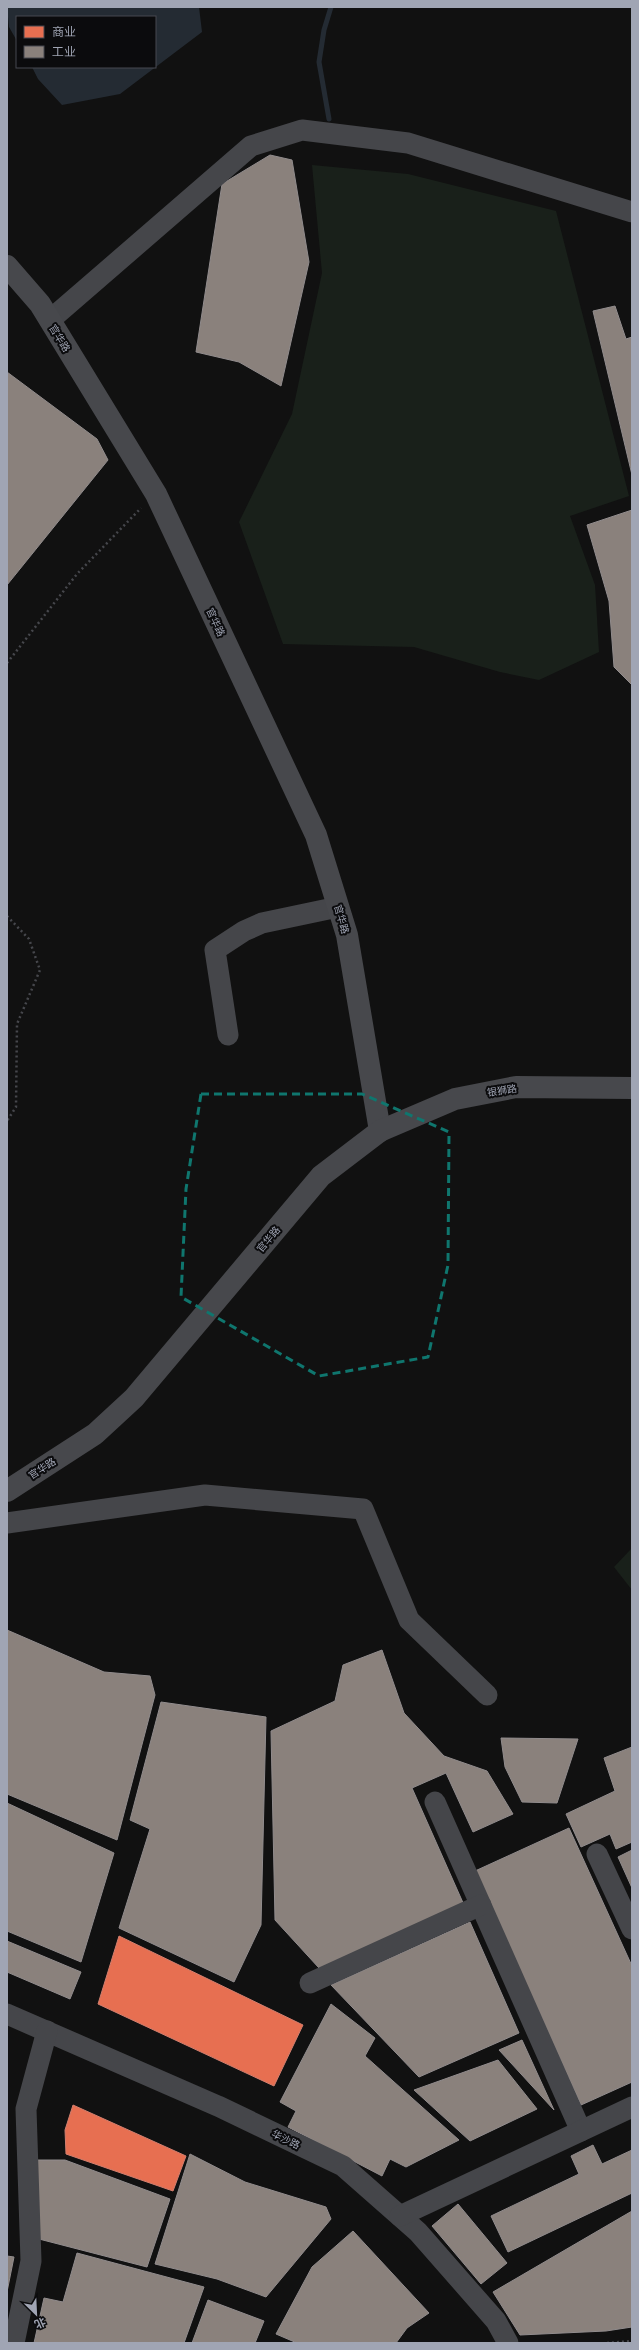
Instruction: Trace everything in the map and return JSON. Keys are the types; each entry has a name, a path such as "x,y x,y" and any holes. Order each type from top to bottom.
{"main road":[{"name":"官华路","path":"7,266 40,304 156,494 316,836 347,935 380,1132 321,1176 134,1398 95,1434 7,1491"},
{"name":"银狮路","path":"380,1132 455,1098 516,1087 632,1088"}],"street":[{"path":"50,320 251,146 302,130 408,143 632,212"},
{"path":"228,1035 215,950 244,931 262,923 338,907"},
{"path":"7,1523 205,1495 363,1509 409,1620 487,1695"},
{"path":"435,1802 581,2131"},
{"path":"597,1854 632,1930"},
{"path":"310,1983 481,1905"},
{"name":"华沙路","path":"7,2014 218,2106 342,2166 418,2232 496,2321 508,2343"},
{"path":"14,2343 31,2261 26,2109 47,2031"},
{"path":"400,2216 632,2107"}],"path":[{"path":"7,663 77,574 156,494"},
{"path":"7,916 29,939 40,970 17,1024 16,1107 7,1121"},
{"path":"607,2343 632,2341"}],"highlighted area":[{"path":"201,1094 362,1094 449,1132 448,1265 428,1357 319,1376 181,1297 186,1189"}],"shaded area":[{"path":"7,7 199,7 202,32 156,67 156,16 16,16 16,39 9,27"},
{"path":"32,68 154,68 120,94 62,105 38,79"},
{"path":"312,165 408,174 556,211 629,496 570,516 595,585 599,652 539,680 500,672 414,647 283,644 239,522 292,414 322,273"},
{"path":"632,1548 632,1590 614,1567"}],"building: 商业":[{"path":"119,1936 303,2025 274,2086 98,2004"},
{"path":"73,2105 186,2156 173,2191 66,2154 65,2130"}],"building: 工业":[{"path":"270,155 292,160 309,262 281,386 239,362 196,352 222,184"},
{"path":"615,306 626,339 632,337 632,475 593,311"},
{"path":"7,372 97,439 108,460 7,585"},
{"path":"632,510 632,685 614,667 609,601 587,525"},
{"path":"7,1630 104,1672 150,1676 155,1695 117,1840 7,1794"},
{"path":"382,1650 404,1713 444,1756 487,1771 513,1814 473,1832 446,1773 412,1788 464,1905 319,1968 275,1920 271,1731 335,1701 343,1665"},
{"path":"161,1702 266,1717 261,1925 234,1982 119,1928 150,1829 130,1820"},
{"path":"501,1738 578,1739 557,1803 522,1802 505,1767"},
{"path":"632,1747 632,1842 616,1849 610,1834 581,1847 566,1814 615,1791 604,1758"},
{"path":"7,1803 114,1853 81,1962 7,1931"},
{"path":"569,1828 632,1966 632,2082 581,2105 475,1871"},
{"path":"632,1850 632,1888 618,1857"},
{"path":"470,1922 519,2033 419,2077 331,1985"},
{"path":"7,1941 81,1972 70,1999 7,1972"},
{"path":"331,2004 375,2038 365,2056 459,2140 406,2167 390,2159 382,2176 288,2127 296,2111 280,2102"},
{"path":"522,2040 554,2110 499,2050"},
{"path":"498,2060 537,2109 470,2141 414,2090"},
{"path":"593,2145 602,2164 632,2150 632,2193 508,2252 491,2216 579,2174 571,2156"},
{"path":"190,2154 245,2182 326,2207 331,2219 266,2297 217,2279 155,2264"},
{"path":"37,2160 65,2160 170,2199 147,2267 39,2239"},
{"path":"458,2204 507,2263 481,2284 432,2226"},
{"path":"632,2211 632,2327 606,2331 520,2335 493,2292"},
{"path":"353,2231 429,2313 407,2328 396,2343 297,2343 276,2334 312,2267"},
{"path":"77,2253 204,2287 184,2343 34,2343 44,2298 63,2302"},
{"path":"7,2256 14,2257 7,2292"},
{"path":"208,2300 264,2321 255,2343 192,2343"}],"waterway":[{"path":"329,119 319,62 324,30 331,7"}]}
